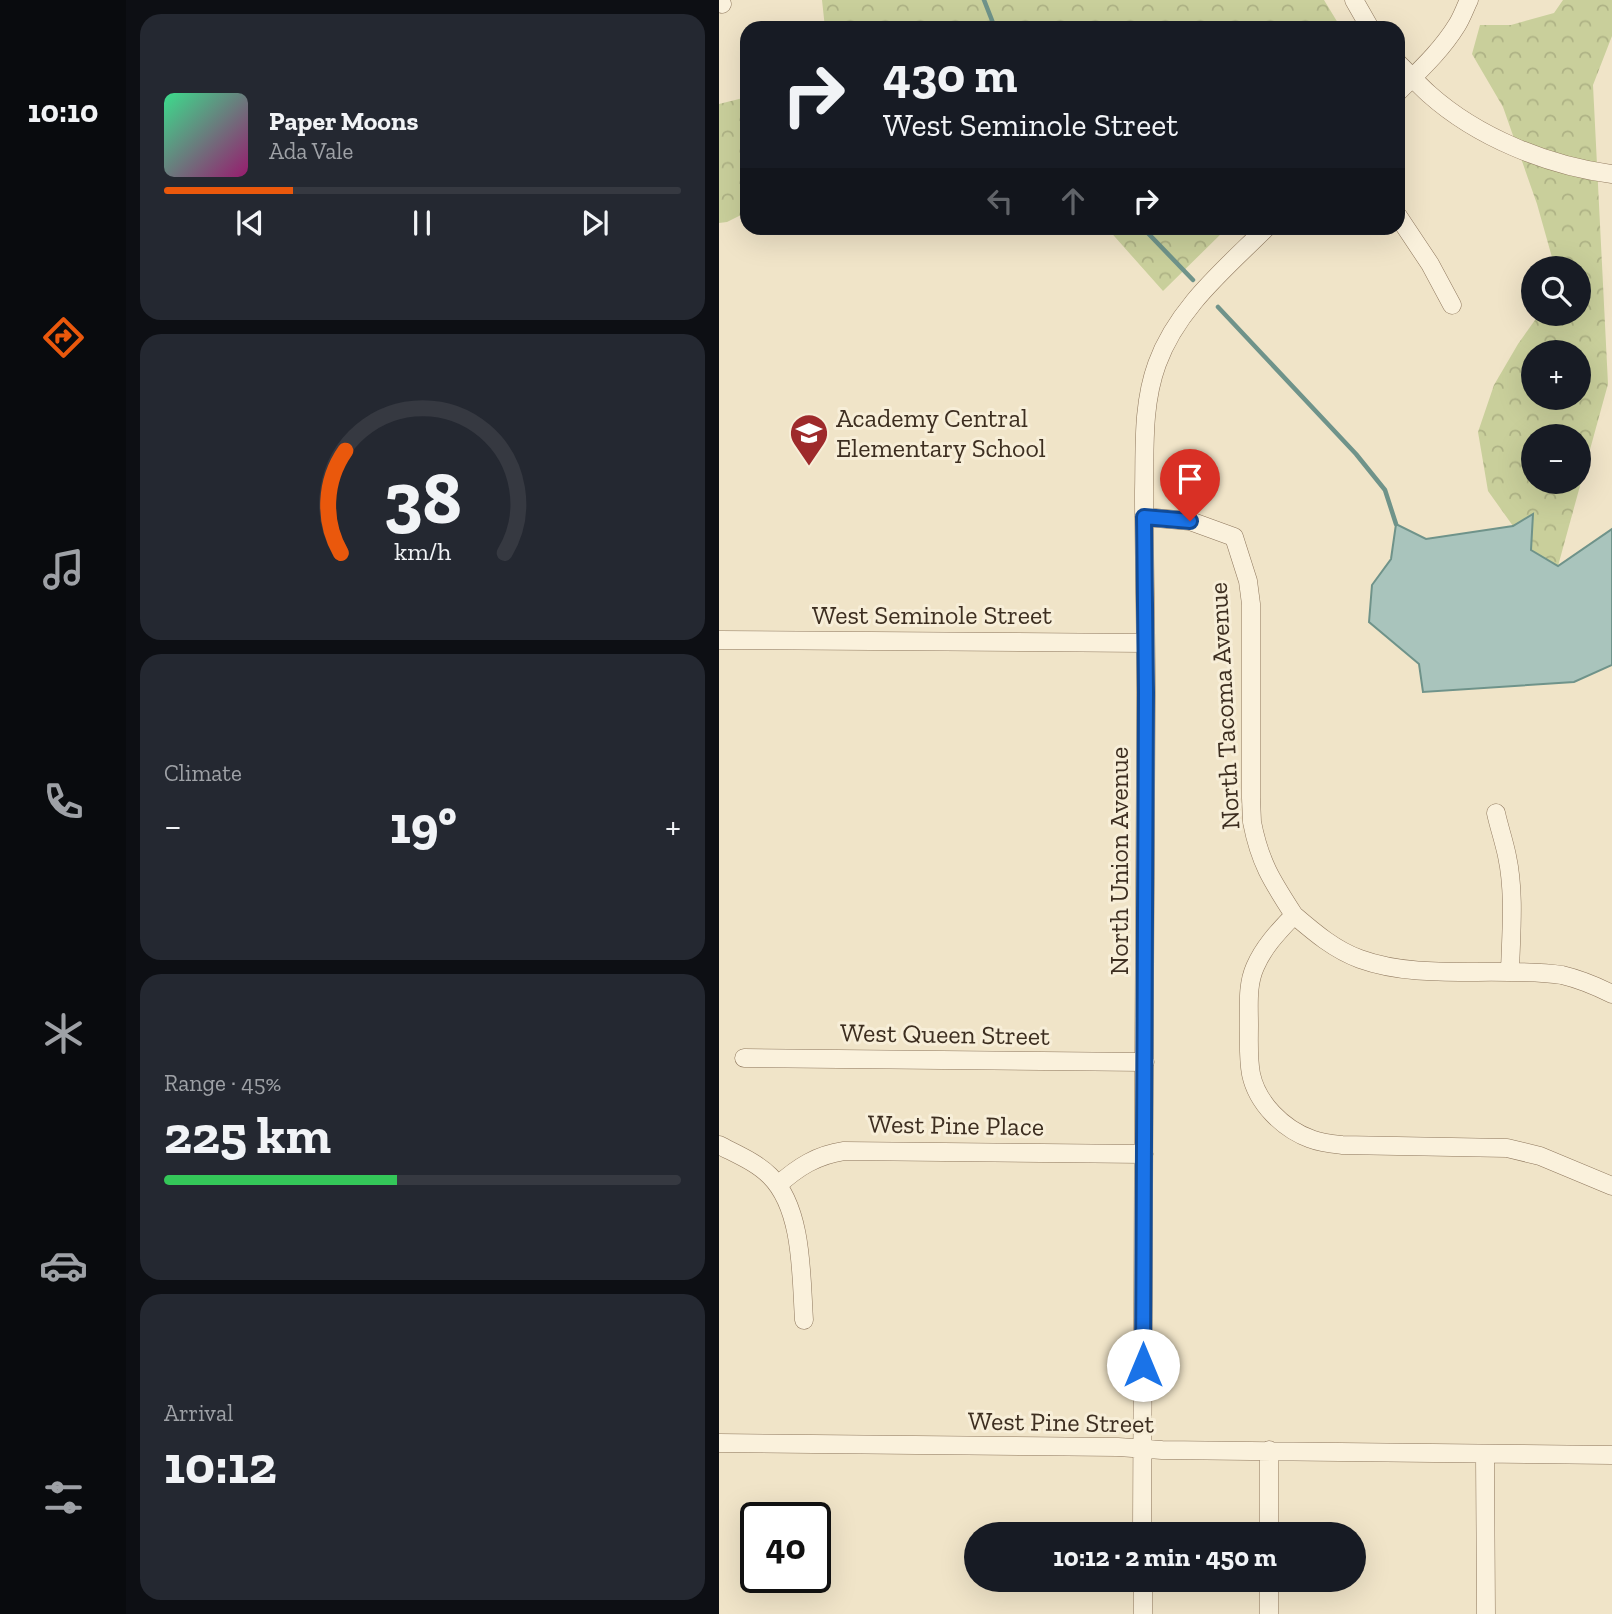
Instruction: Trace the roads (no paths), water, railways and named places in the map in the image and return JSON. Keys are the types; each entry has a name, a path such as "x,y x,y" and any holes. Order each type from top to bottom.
{"street":[{"path":"1354,0 1366,21"},
{"path":"1405,85 1448,39 1469,0"},
{"path":"1405,70 1430,96 1500,141 1548,160 1612,174"},
{"path":"1405,226 1430,264 1452,305"},
{"name":"North Union Avenue","path":"1143,1522 1146,416 1157,363 1175,326 1214,279 1259,235"},
{"name":"North Tacoma Avenue","path":"1144,517 1190,521 1234,537 1245,569 1251,604 1252,822 1265,869 1294,915 1335,947 1376,964 1410,970 1536,972 1560,975 1612,994"},
{"name":"West Seminole Street","path":"719,640 1145,643"},
{"path":"1496,813 1509,869 1510,972"},
{"path":"1294,915 1262,953 1249,987 1249,1061 1254,1083 1263,1100 1281,1122 1300,1135 1318,1142 1342,1145 1507,1148 1540,1156 1612,1186"},
{"name":"West Queen Street","path":"744,1058 1145,1062"},
{"path":"719,1145 752,1162 769,1175 787,1199 794,1222 804,1320"},
{"name":"West Pine Place","path":"778,1185 806,1163 823,1155 844,1151 1144,1154"},
{"name":"West Pine Street","path":"719,1443 1612,1455"},
{"path":"1269,1450 1269,1522"},
{"path":"1485,1454 1486,1614"},
{"path":"1143,1592 1143,1614"},
{"path":"1269,1592 1269,1614"}],"water":[{"path":"1533,514 1531,550 1558,566 1612,529 1612,665 1574,682 1423,692 1419,664 1369,622 1372,585 1391,559 1396,524 1426,539 1513,526"}],"waterway":[{"path":"984,0 992,21"},
{"path":"1150,235 1193,280"},
{"path":"1218,307 1356,454 1385,490 1396,524"}],"place":[{"name":"Academy Central Elementary School","path":"809,467"}]}
